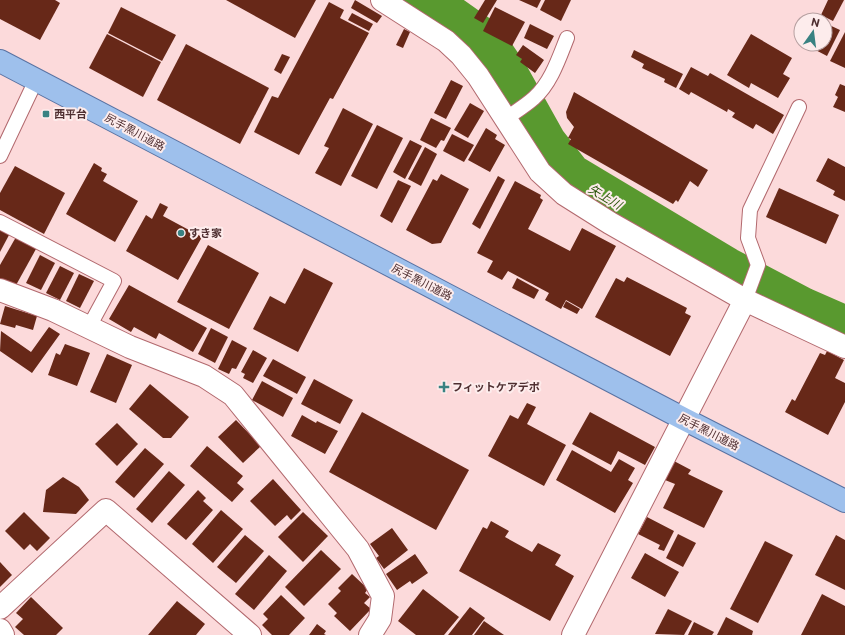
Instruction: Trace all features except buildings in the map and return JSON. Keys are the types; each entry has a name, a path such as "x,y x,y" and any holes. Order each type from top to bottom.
{"main road":[{"name":"尻手黒川道路","path":"0,61 684,419 845,501"}],"street":[{"path":"382,0 446,41 456,50 478,76 540,172 564,194 610,223 745,300 845,347"},
{"path":"0,290 53,310 130,347 204,376 233,395 358,549 383,596 380,620 370,635"},
{"path":"573,635 745,300"},
{"path":"0,608 106,510 250,635"},
{"path":"0,630 3,635"}],"lane":[{"path":"505,118 538,94 554,71 568,38"},
{"path":"0,156 36,80"},
{"path":"745,300 758,265 748,238 750,210 799,107"},
{"path":"0,222 114,281 89,327"}],"waterway":[{"name":"矢上川","path":"424,0 482,41 506,76 544,144 569,176 726,270 802,310 845,329"}],"place":[{"name":"西平台","path":"46,114"},
{"name":"すき家","path":"181,233"},
{"name":"フィットケアデポ","path":"444,387"}]}
